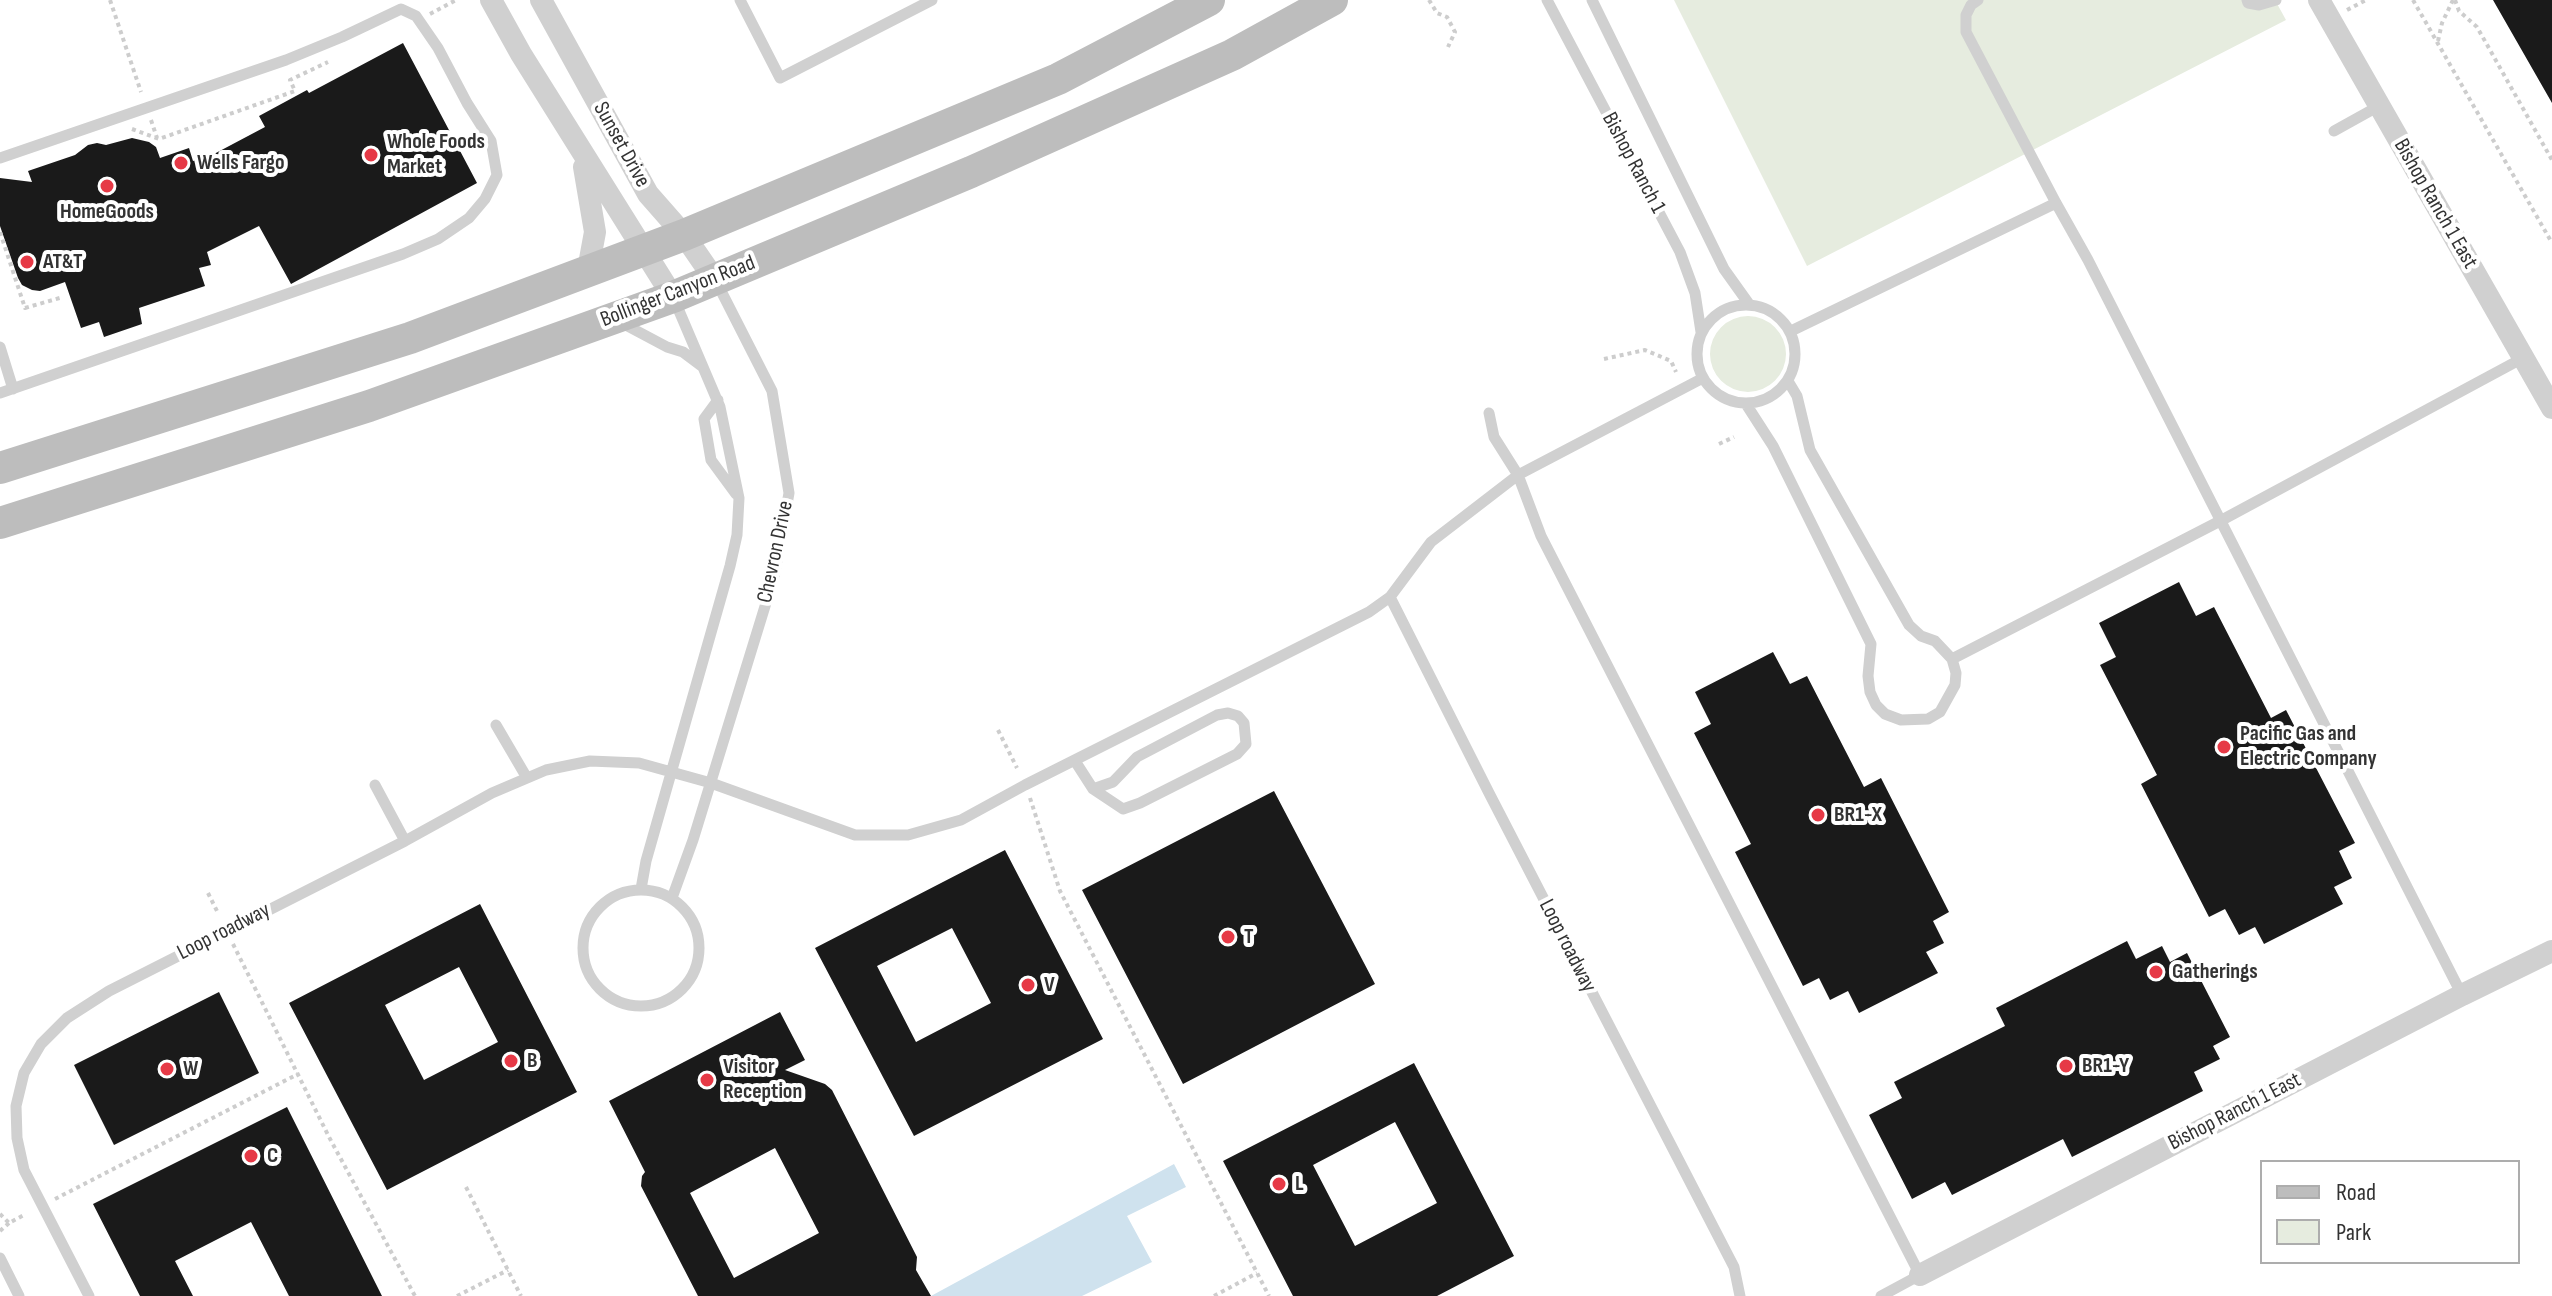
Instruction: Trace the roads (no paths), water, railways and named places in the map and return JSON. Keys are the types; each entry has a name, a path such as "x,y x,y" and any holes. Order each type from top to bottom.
{"main road":[{"path":"0,468 410,338 684,235 1058,79 1209,0"},
{"name":"Bollinger Canyon Road","path":"0,523 369,406 673,297 971,172 1232,55 1332,0"}],"street":[{"name":"Sunset Drive","path":"491,0 521,54 673,297"},
{"name":"Sunset Drive","path":"541,0 648,194 684,235 715,280"},
{"name":"Bishop Ranch 1 East","path":"2319,0 2552,408"},
{"name":"Sunset Drive","path":"579,146 595,232 588,270"},
{"name":"Bishop Ranch 1 East","path":"1920,1275 2552,951"}],"lane":[{"path":"740,0 780,78 932,0"},
{"name":"Bishop Ranch 1","path":"1547,0 1680,252 1695,293 1701,332"},
{"name":"Bishop Ranch 1","path":"1592,0 1724,269 1749,304"},
{"path":"1978,0 1966,15 1966,32 2222,520 2462,995"},
{"path":"2247,0 2259,5 2276,0"},
{"path":"0,158 286,60 401,9 418,18 438,48 491,141 497,175 485,199 469,218 438,239 403,254 0,393"},
{"path":"2334,131 2379,106"},
{"path":"1791,331 2056,203"},
{"name":"Chevron Drive","path":"672,898 681,878 774,577 789,493 772,391 715,280"},
{"name":"Chevron Drive","path":"641,889 646,861 730,566 737,535 739,498 729,439 718,400 673,297"},
{"path":"1749,304 1771,311 1783,320 1791,331 1796,357 1788,381 1773,396 1746,404 1717,394 1703,378 1696,357 1701,332 1716,314 1733,306 1749,304"},
{"path":"612,318 667,347 683,352 705,369"},
{"path":"0,347 13,389"},
{"path":"1952,659 2222,520 2523,358"},
{"path":"1390,597 1431,542 1518,475 1703,378"},
{"path":"1746,404 1773,446 1871,644 1868,676 1876,705 1885,714 1901,720 1928,719 1940,712 1955,685 1952,659 1935,641 1921,636 1909,625 1810,450 1797,396 1788,381"},
{"path":"718,400 704,419 711,460 739,498"},
{"path":"1489,413 1494,437 1518,475 1541,536 1920,1275 1881,1296"},
{"name":"Loop roadway","path":"89,1296 24,1170 17,1138 16,1106 24,1073 41,1044 67,1018 109,991 405,841 492,793 546,770 590,761 639,763 673,772 855,835 908,835 961,820 1369,612 1390,597 1734,1267 1740,1296"},
{"path":"1075,761 1093,789 1123,809 1237,754 1246,744 1244,723 1238,716 1228,713 1217,715 1137,757 1113,782 1093,789"},
{"path":"496,725 527,778"},
{"path":"375,785 405,841"},
{"path":"641,889 672,898 686,911 696,928 700,947 697,967 680,991 654,1006 634,1007 615,1001 599,990 588,974 582,955 583,935 591,917 604,902 621,893 641,889"},
{"path":"0,1258 19,1296"}],"water":[{"path":"1174,1164 1186,1187 1127,1216 1152,1262 1082,1296 931,1296"}],"place":[{"name":"Whole Foods Market","path":"371,155"},
{"name":"Wells Fargo","path":"181,163"},
{"name":"HomeGoods","path":"107,186"},
{"name":"AT&T","path":"27,262"},
{"name":"Pacific Gas and Electric Company","path":"2224,747"},
{"name":"BR1-X","path":"1818,815"},
{"name":"T","path":"1228,937"},
{"name":"Gatherings","path":"2156,972"},
{"name":"V","path":"1028,985"},
{"name":"B","path":"511,1061"},
{"name":"BR1-Y","path":"2066,1066"},
{"name":"W","path":"167,1069"},
{"name":"Visitor Reception","path":"707,1080"},
{"name":"C","path":"251,1156"},
{"name":"L","path":"1279,1184"}]}
